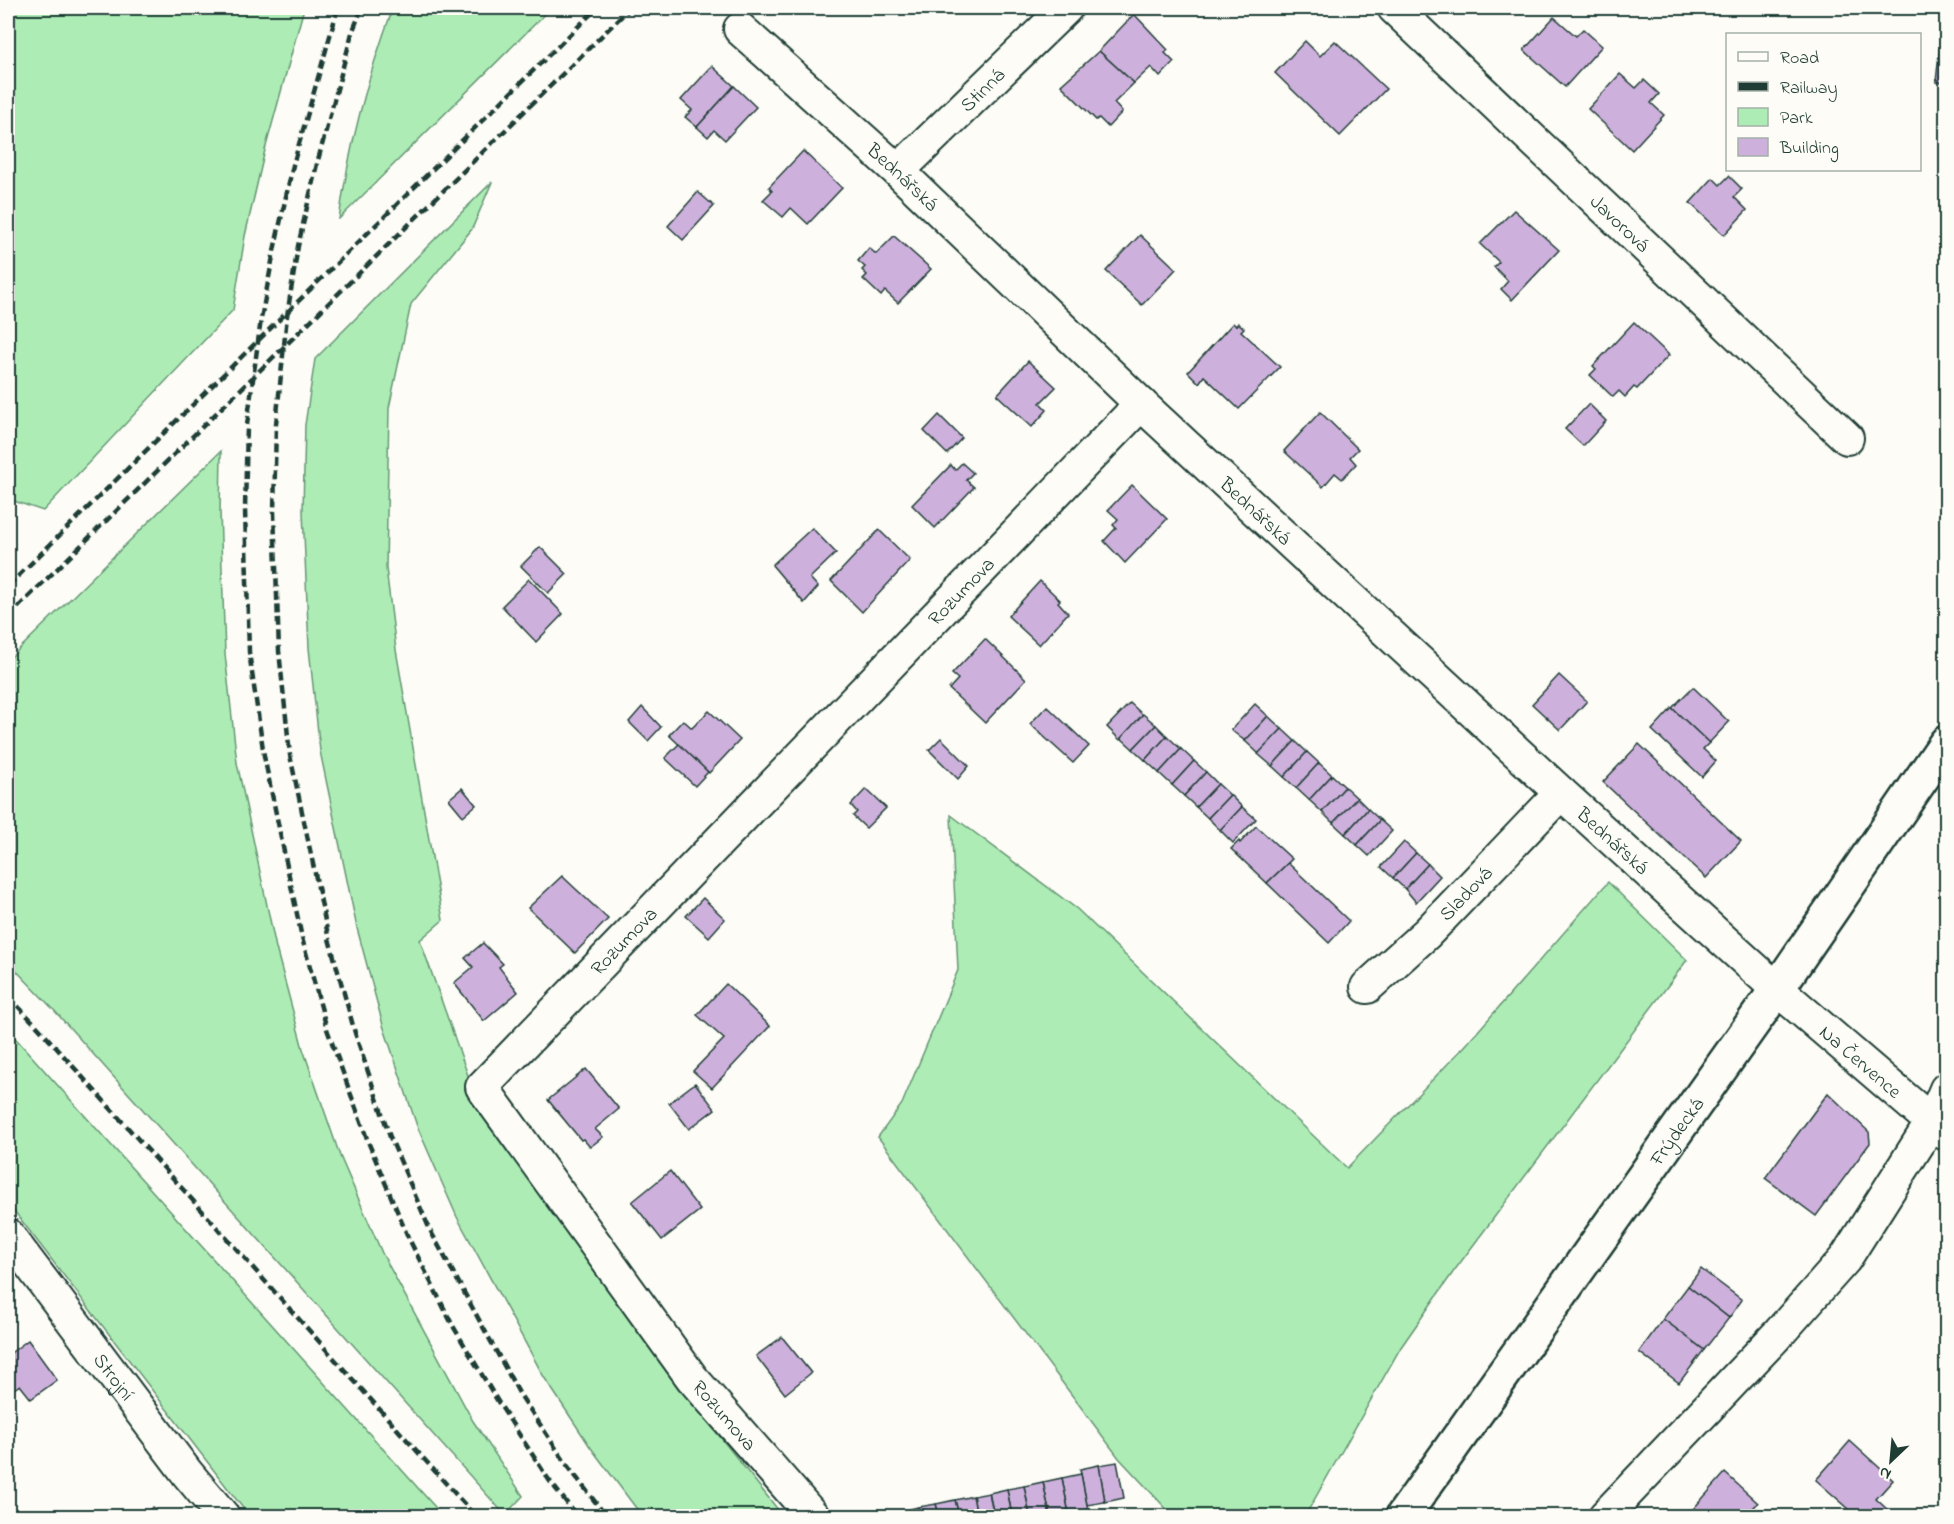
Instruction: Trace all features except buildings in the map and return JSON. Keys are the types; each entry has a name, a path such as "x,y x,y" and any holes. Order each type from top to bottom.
{"main road":[{"name":"Frýdecká","path":"1403,1516 1777,989 1947,743"}],"street":[{"name":"Stinná","path":"898,171 1066,8"},
{"name":"Javorová","path":"1394,8 1847,438"},
{"name":"Bednářská","path":"740,29 898,171 1142,404 1561,793 1777,989"},
{"name":"Rozumova","path":"813,1516 692,1378 482,1087 1142,404"},
{"name":"Sladová","path":"1366,987 1427,933 1561,793"},
{"name":"Na Července","path":"1777,989 1939,1128"},
{"path":"1605,1516 1780,1332 1845,1260 1939,1128 1947,1089"},
{"name":"Strojní","path":"8,1235 187,1473 223,1516"}],"green space":[{"path":"8,8 304,8 265,150 245,236 233,310 43,511 8,499"},
{"path":"393,8 551,8 339,219 360,112"},
{"path":"492,182 472,229 411,304 389,408 386,568 396,650 443,920 420,940 482,1115 666,1369 783,1516 642,1516 591,1448 544,1377 457,1217 417,1126 383,1025 357,928 320,751 309,648 303,511 305,425 315,359"},
{"path":"221,451 220,512 225,654 237,763 276,948 303,1049 340,1156 382,1253 473,1421 523,1496 505,1515 53,1009 8,962 8,660"},
{"path":"951,815 1077,909 1347,1168 1465,1046 1608,882 1687,960 1454,1271 1401,1347 1305,1516 1173,1516 1119,1458 878,1137 902,1104 958,970"},
{"path":"8,1031 443,1516 249,1516 8,1203"}],"railway":[{"path":"338,8 293,165 275,246 261,319 247,425 245,509 249,652 264,756 302,938 327,1029 369,1144 408,1237 453,1326 500,1405 549,1480 577,1516"},
{"path":"362,8 352,33 298,246 287,316 276,424 274,512 279,651 290,755 328,935 355,1033 390,1137 430,1230 519,1393 567,1465 606,1516"},
{"path":"8,586 597,8"},
{"path":"8,617 630,8"},
{"path":"8,996 475,1516"}]}
